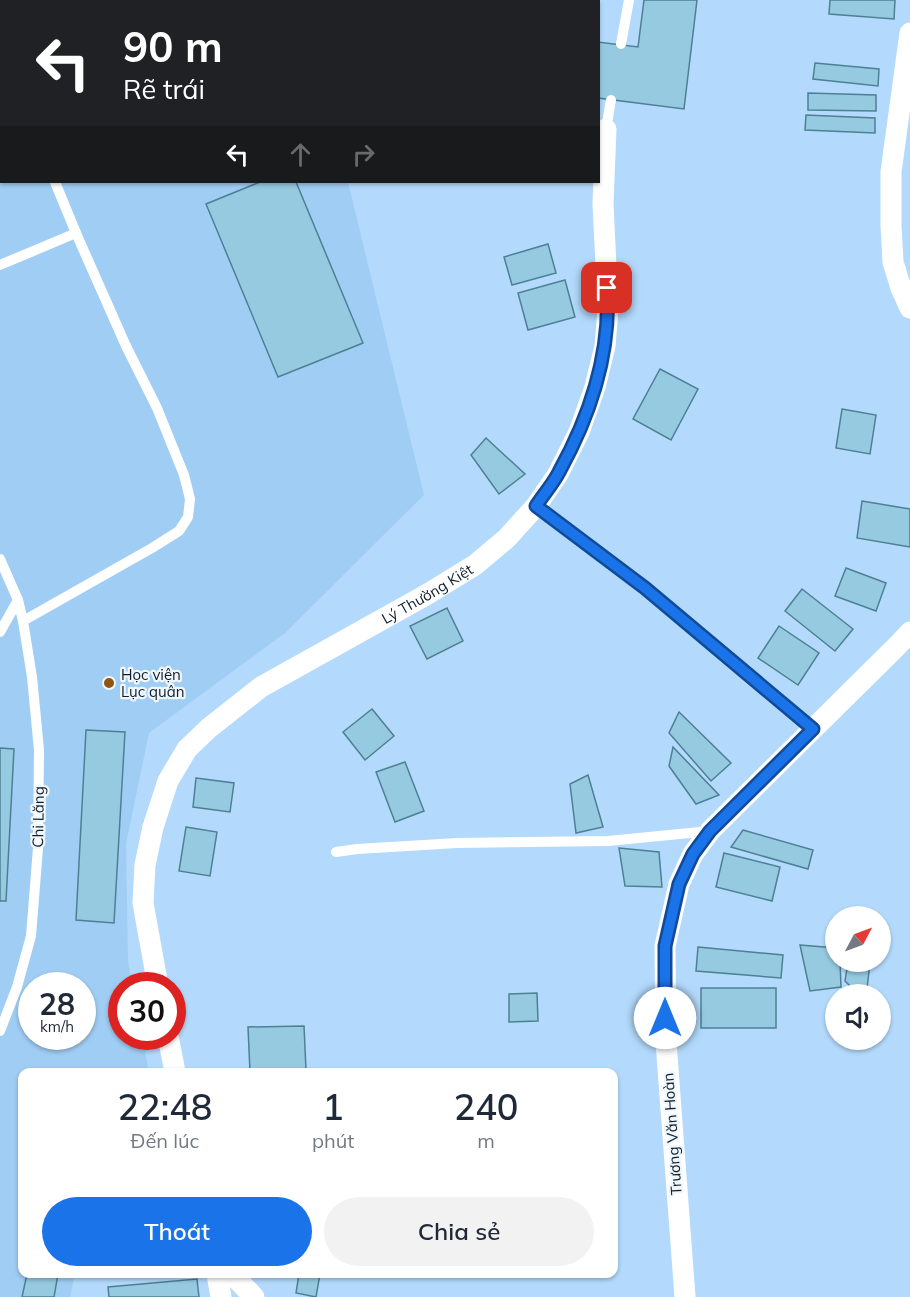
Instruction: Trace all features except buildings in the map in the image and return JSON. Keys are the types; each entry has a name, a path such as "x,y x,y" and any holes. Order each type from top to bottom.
{"street":[{"path":"910,33 891,172 893,262 910,308"},
{"name":"Lý Thường Kiệt","path":"155,972 143,903 145,866 153,827 168,781 187,749 209,728 261,687 475,565 507,538 536,506 558,474 579,432 595,387 605,346 608,309 603,203 606,129"},
{"name":"Trương Văn Hoàn","path":"685,1297 666,1042 665,946 679,884 693,854 710,831 910,632"},
{"path":"171,1050 174,1068"},
{"path":"217,1278 221,1297"},
{"path":"236,1278 254,1297"}],"lane":[{"path":"621,44 629,0"},
{"path":"606,129 611,100"},
{"path":"23,621 179,531 188,517 190,499 184,476 158,408 126,346 55,183"},
{"path":"0,265 76,233"},
{"path":"536,506 645,588 813,729"},
{"name":"Chi Lăng","path":"0,559 18,600 23,621 32,677 39,750 38,848 31,936 17,987 0,1031"},
{"path":"0,632 18,600"},
{"path":"336,852 457,843 608,841 710,831"}],"shaded area":[{"name":"Học viện Lục quân","path":"0,183 348,183 424,495 285,633 149,733 126,844 130,972 108,972 108,1050 145,1050 148,1068 18,1068 18,1278 74,1278 70,1297 0,1297"}],"place":[{"name":"Học viện Lục quân","path":"109,683"}],"route":[{"path":"607,288 605,346 595,387 579,432 558,474 536,506 645,588 813,729 710,831 693,854 679,884 665,946 665,1018"}]}
